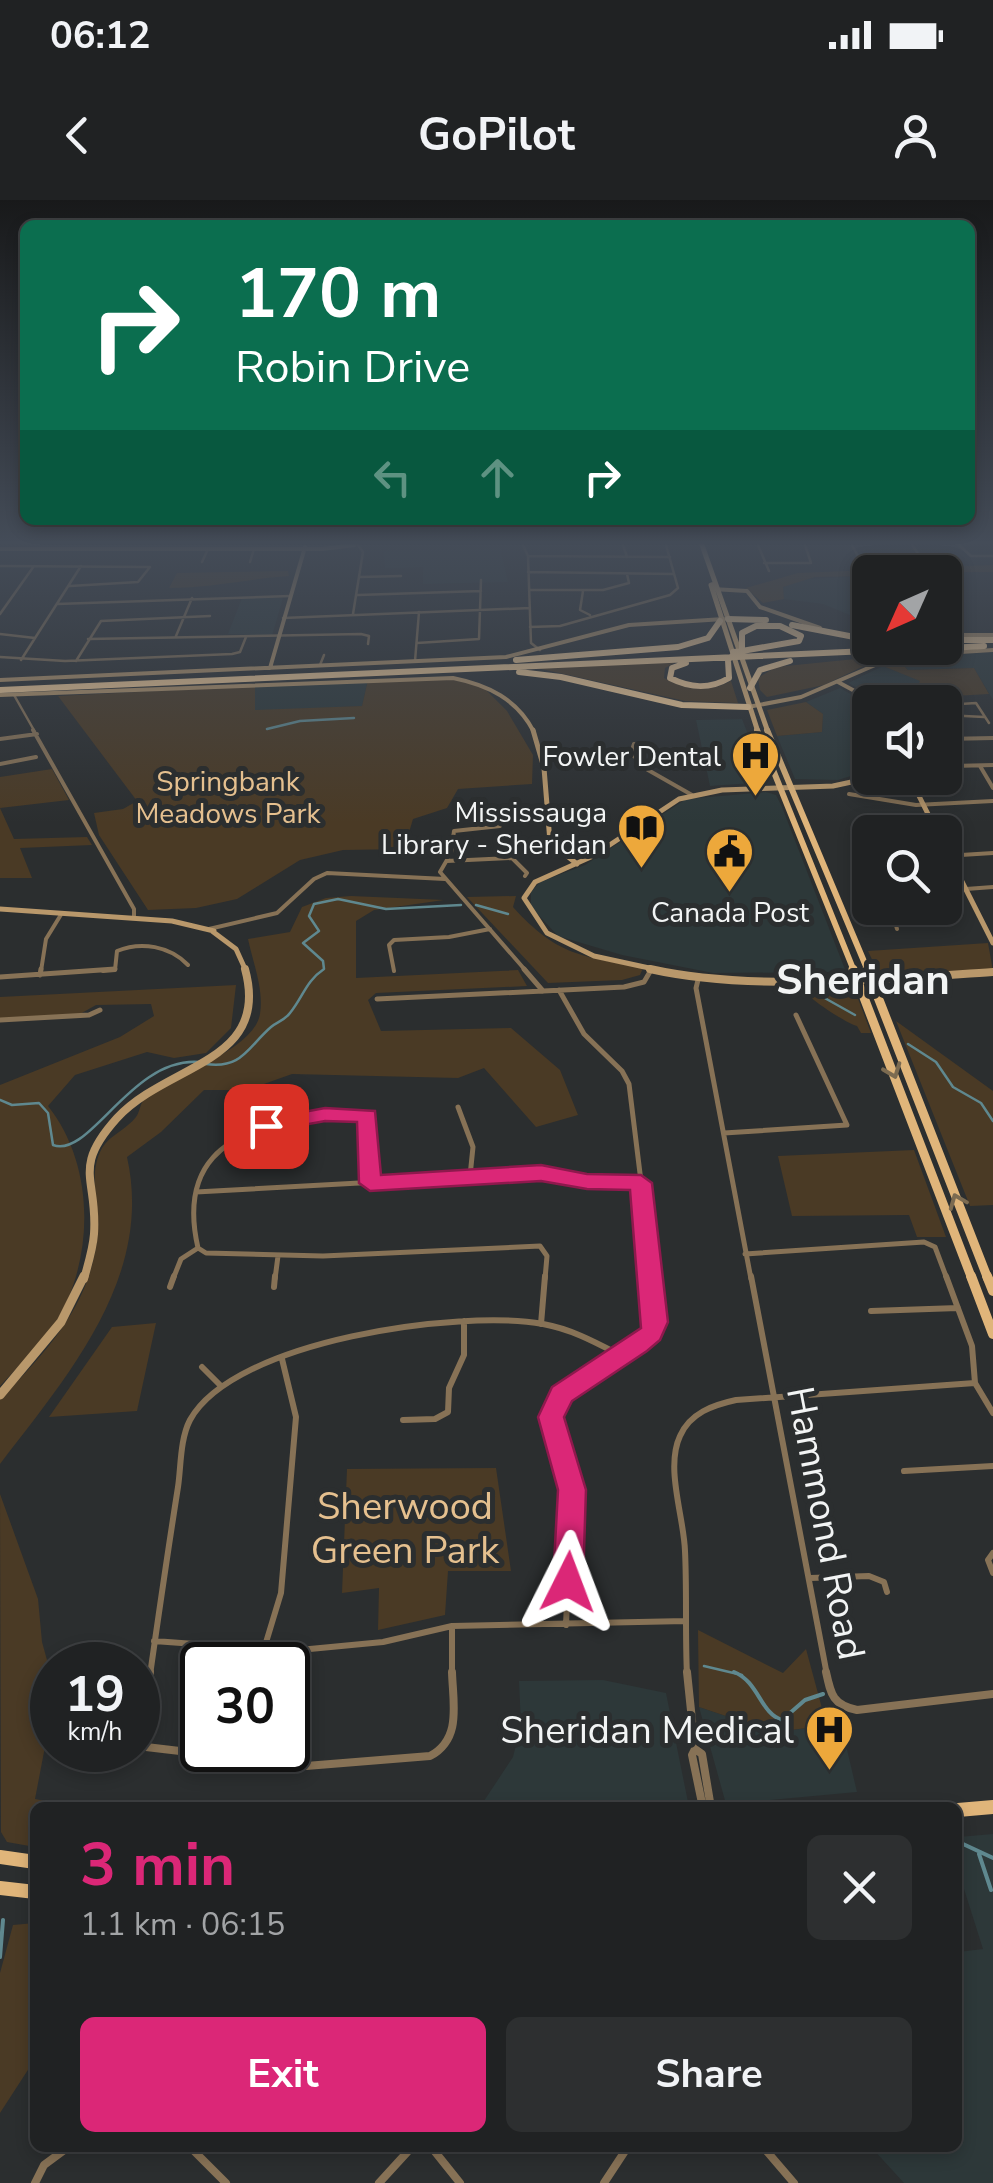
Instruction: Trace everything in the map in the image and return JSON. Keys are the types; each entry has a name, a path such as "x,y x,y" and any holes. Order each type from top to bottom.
{"highway":[{"path":"456,665 678,647 708,638"},
{"path":"714,657 680,664 668,674 689,686 720,684 729,678 728,660 743,650 744,638"},
{"path":"756,653 793,645 799,638"},
{"path":"962,642 991,643"},
{"path":"0,688 714,657 852,643"},
{"path":"750,688 760,670 789,661 991,643"},
{"path":"0,688 852,650"},
{"path":"384,674 539,674 666,702 748,707"}],"main road":[{"path":"729,638 758,706 785,788 993,1334"},
{"path":"735,655 748,707 785,788 800,811 993,1291"},
{"path":"962,1810 993,1807"},
{"path":"0,1857 30,1861"},
{"path":"0,1888 30,1891"}],"street":[{"path":"21,660 35,638 31,638"},
{"path":"76,660 88,639 131,638"},
{"path":"0,657 76,660 232,654 240,652 246,638"},
{"path":"270,668 278,638"},
{"path":"368,638 368,644"},
{"path":"414,661 417,638"},
{"path":"417,643 478,638"},
{"path":"531,638 540,650"},
{"path":"0,688 270,668 506,657 583,638"},
{"path":"962,642 991,643"},
{"path":"748,707 797,698 896,656 991,643"},
{"path":"320,665 324,655"},
{"path":"0,688 14,694 434,676 484,683 502,692 538,743 550,842 578,864"},
{"path":"838,682 852,690"},
{"path":"750,688 766,700 797,698"},
{"path":"14,694 134,910 134,918"},
{"path":"971,696 989,723"},
{"path":"962,704 976,704"},
{"path":"962,716 984,717"},
{"path":"0,739 37,734"},
{"path":"962,739 993,738"},
{"path":"634,744 631,752 646,768 692,795"},
{"path":"0,764 36,756"},
{"path":"962,766 993,765"},
{"path":"980,766 993,788"},
{"path":"785,788 805,790 852,782"},
{"path":"834,786 692,795 667,806 578,864 535,882 524,898 530,917 559,944 699,976 733,980 870,980 993,972"},
{"path":"800,811 800,798 805,790"},
{"path":"849,794 923,804 993,800"},
{"path":"917,795 928,815"},
{"path":"496,808 504,812 502,824 454,831 448,861 441,868 445,879 543,991"},
{"path":"962,855 993,853"},
{"path":"448,861 512,858 527,872 525,876"},
{"path":"0,909 134,918 210,930 282,910 314,878 324,874 343,872 414,882 445,879"},
{"path":"962,881 993,943"},
{"path":"966,888 993,887"},
{"path":"40,975 46,939 62,913"},
{"path":"895,925 897,930"},
{"path":"0,1394 55,1334 72,1304 94,1240 87,1166 95,1147 138,1098 238,1037 248,1020 248,987 239,953 210,930"},
{"path":"394,970 390,945 394,940 490,930"},
{"path":"0,977 115,970 117,951 130,945 182,956 188,965"},
{"path":"377,999 634,986 644,982 652,968"},
{"name":"Hammond Road","path":"699,976 696,988 831,1697 840,1706 856,1710 993,1694"},
{"path":"877,996 898,978"},
{"path":"559,990 584,1034 630,1084 657,1310 651,1333 562,1394 551,1417 572,1490 566,1625"},
{"path":"0,1020 89,1015 100,1010"},
{"path":"724,1133 848,1124 796,1014"},
{"path":"458,1107 472,1147 470,1176"},
{"path":"198,1248 196,1192 202,1166 217,1148 240,1134 310,1117 358,1113 369,1119 370,1183"},
{"path":"196,1192 541,1173 587,1182 641,1183"},
{"path":"745,1254 928,1243 938,1249 972,1346 976,1383 993,1413"},
{"path":"198,1248 206,1253 278,1256 540,1246 547,1256 541,1324"},
{"path":"170,1287 182,1258 198,1248"},
{"path":"274,1287 278,1256"},
{"path":"871,1311 958,1308"},
{"path":"452,1626 453,1732 443,1750 430,1756 306,1766 146,1746 141,1742 187,1426 194,1410 220,1384 282,1359 386,1328 464,1320 541,1324 578,1332 620,1355"},
{"path":"403,1420 434,1419 448,1412 449,1388 464,1355 464,1320"},
{"path":"266,1642 280,1593 296,1417 282,1359"},
{"path":"202,1366 220,1384"},
{"path":"710,1802 686,1690 678,1440 699,1412 719,1403 976,1383"},
{"path":"904,1471 993,1466"},
{"path":"993,1552 988,1560 993,1573"},
{"path":"810,1578 869,1576 884,1582 887,1592"},
{"path":"310,1650 368,1644 452,1626 686,1621"},
{"path":"154,1641 180,1643"},
{"path":"696,1749 692,1755 702,1802"},
{"path":"35,2183 44,2165 62,2152"},
{"path":"195,2152 226,2183"},
{"path":"379,2183 408,2152"},
{"path":"435,2152 460,2183"},
{"path":"604,2183 624,2152"},
{"path":"767,2152 794,2183"}],"shaded area":[{"path":"993,652 993,700 974,668 908,670 903,665 962,665 962,654"},
{"path":"883,666 921,681 919,685 848,683"},
{"path":"368,680 362,706 254,711 254,685"},
{"path":"840,688 852,695 852,776 838,780 795,779 777,736 822,732 823,714 806,702"},
{"path":"742,719 767,782 710,786 696,720"},
{"path":"766,792 776,795 782,807 846,972 713,973 622,955 558,936 531,907 531,892 540,882 585,865 686,799"},
{"path":"603,1680 666,1693 688,1802 483,1802 513,1757 521,1725 519,1681"},
{"path":"699,1707 774,1732 841,1724 857,1792 725,1802"},
{"path":"993,1834 993,2183 904,2183 876,2152 962,2152 962,1952 983,1949 962,1883 962,1837"}],"green space":[{"path":"852,659 852,665 866,665 824,685 767,697 760,690 758,678 776,667"},
{"path":"676,662 665,668 664,678 698,689 731,681 738,703 685,701 537,668"},
{"path":"903,665 908,670 974,668 989,694 962,696 962,685 918,685 920,681 883,666"},
{"name":"Springbank Meadows Park","path":"446,678 483,687 507,711 533,755 532,784 458,789 447,808 413,819 404,849 343,850 300,860 237,899 196,908 148,910 99,835 94,813 123,809 137,801 58,696 255,686 255,710 362,706 368,680"},
{"path":"806,702 823,714 822,732 777,736 767,710"},
{"path":"52,769 69,800 0,808 0,777"},
{"path":"0,808 14,839 87,837 92,845 20,848 32,878 0,878"},
{"path":"516,896 513,907 557,945 643,968 640,975 622,980 548,983 467,897"},
{"path":"326,898 444,900 374,910 356,921 356,978 518,970 527,986 376,993 368,1000 381,1031 511,1028 560,1070 578,1115 536,1127 484,1068 458,1078 292,1074 247,1090 204,1090 161,1132 127,1157 132,1201 128,1243 117,1283 77,1359 0,1464 0,1399 65,1324 87,1281 98,1231 95,1169 102,1148 132,1121 147,1097 229,1050 255,1027 261,995 248,939 290,932 302,907"},
{"path":"988,943 993,971 884,973 877,970 868,951"},
{"path":"797,984 854,988 871,1033 861,1033 857,1026 824,1008"},
{"path":"236,985 231,1028 206,1053 174,1058 147,1052 75,1075 48,1106 75,1156 84,1212 83,1241 69,1297 56,1322 0,1386 0,1085 120,1037 154,1016 151,1004 96,1005 80,1014 0,1019 0,997"},
{"path":"896,1021 993,1091 993,1205 970,1206"},
{"path":"914,1150 946,1237 917,1237 909,1215 792,1216 778,1156"},
{"path":"156,1323 137,1411 49,1417 112,1327"},
{"name":"Sherwood Green Park","path":"496,1468 511,1571 448,1571 445,1615 378,1630 379,1588 342,1593 347,1469"},
{"path":"0,1494 38,1599 42,1642 30,1642 30,1772 40,1772 35,1799 50,1802 30,1802 30,1846 7,1842 1,1832"},
{"path":"698,1630 783,1673 806,1649 823,1712 832,1725 774,1732 699,1707"},
{"path":"30,1923 30,2067 0,2113 0,1973 13,1925"}],"waterway":[{"path":"267,729 300,721 354,718"},
{"path":"206,1064 228,1063 243,1055 288,1015 324,969 323,961 303,943 319,931 309,916 314,904 338,899 386,909 461,905"},
{"path":"476,905 508,914"},
{"path":"805,987 855,1015"},
{"path":"908,1044 936,1062 953,1087 981,1103 993,1121"},
{"path":"0,1100 12,1105 39,1103 48,1113 53,1145 67,1145 82,1137 153,1075 175,1065 199,1062"},
{"path":"704,1666 737,1674"},
{"path":"737,1674 742,1675"},
{"path":"737,1674 749,1683 769,1711 782,1720 805,1700 823,1694"},
{"path":"963,1844 993,1858"},
{"path":"979,1854 991,1890"},
{"path":"0,1957 3,1920"}],"place":[{"name":"Fowler Dental","path":"756,798"},
{"name":"Mississauga Library - Sheridan","path":"642,870"},
{"name":"Canada Post","path":"730,894"},
{"name":"Sheridan Medical","path":"829,1772"}],"district":[{"name":"Sheridan","path":"863,979"}],"route":[{"path":"266,1126 325,1114 368,1116 370,1183 541,1173 587,1182 641,1183 657,1310 651,1333 568,1388 554,1405 551,1417 552,1430 569,1468 572,1490 568,1582"}]}
